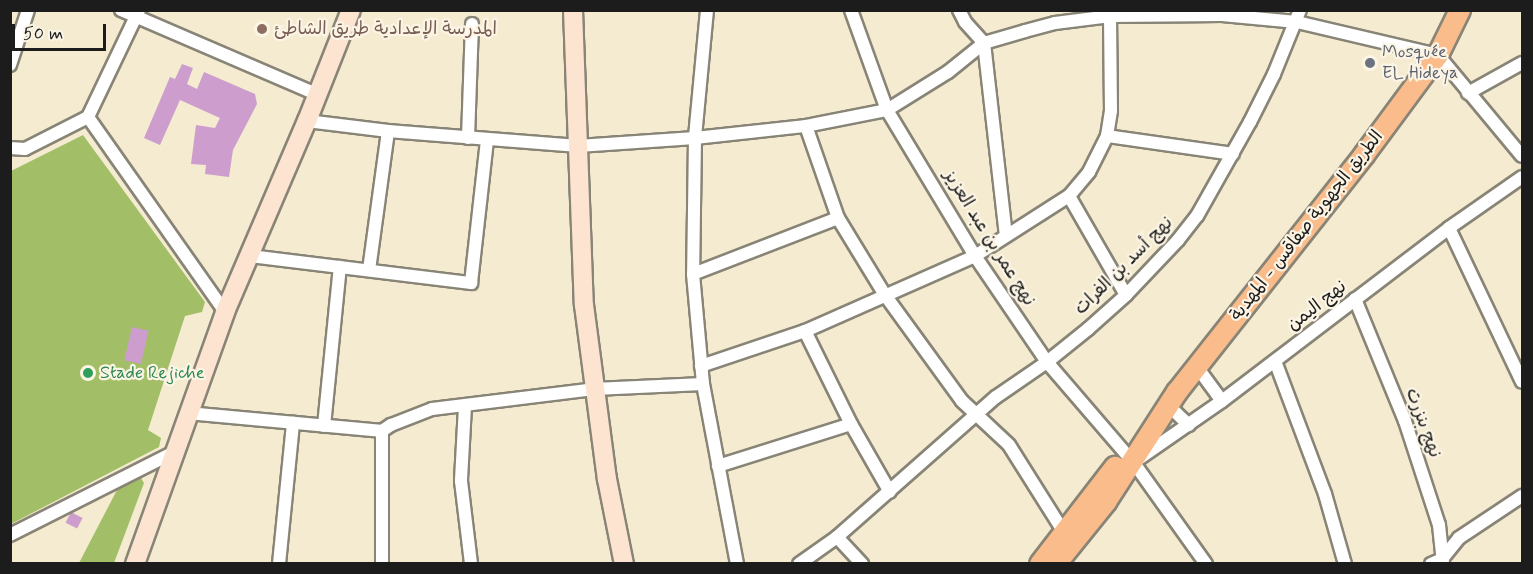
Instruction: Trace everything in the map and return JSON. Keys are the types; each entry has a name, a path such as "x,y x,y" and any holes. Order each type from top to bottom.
{"main road":[{"name":"الطريق الجهوية صفاقس - المهدية","path":"1040,564 1147,437 1197,367 1364,155 1438,55 1460,10"},
{"name":"الطريق الجهوية صفاقس - المهدية","path":"1056,564 1129,458"}],"street":[{"path":"10,65 28,10"},
{"path":"121,10 138,13 318,94"},
{"path":"135,564 225,312 307,121 351,10"},
{"path":"573,10 581,266 594,389 610,500 624,564"},
{"path":"707,10 695,138 693,274 703,384 737,564"},
{"name":"نهج عمر بن عبد العزيز","path":"851,10 887,110 975,256 1047,362 1129,458 1206,564"},
{"path":"959,10 965,22 984,43 1006,236"},
{"path":"10,148 25,149 88,117 138,13"},
{"path":"307,121 388,131 578,146 695,138 806,126 887,110 948,72 984,43 1055,23 1111,13 1298,16 1438,55 1522,156"},
{"path":"701,366 805,331 975,256 1069,196 1089,172 1107,136 1111,111 1111,13"},
{"name":"نهج أسد بن الفرات","path":"799,564 837,537 996,397 1047,362 1126,295 1197,216 1233,154 1274,74 1298,16"},
{"path":"468,138 472,24"},
{"path":"1468,93 1522,63"},
{"path":"88,117 225,312"},
{"path":"806,126 838,218 885,295 962,401 1009,445 1065,534"},
{"path":"369,270 388,131"},
{"path":"1107,136 1233,154"},
{"path":"250,256 471,283 487,140"},
{"name":"نهج اليمن","path":"1129,458 1189,425 1449,228 1522,179"},
{"path":"1069,196 1126,295"},
{"path":"693,274 838,218"},
{"path":"1449,228 1522,382"},
{"path":"324,426 340,267"},
{"name":"نهج بنزرت","path":"1355,299 1405,421 1439,525 1439,562"},
{"path":"805,331 851,424 890,492"},
{"path":"1275,361 1325,494 1345,564"},
{"path":"1197,367 1222,401"},
{"path":"188,413 382,431 391,425 432,410 594,389 703,384"},
{"path":"1168,405 1189,425"},
{"path":"465,406 461,481 471,564"},
{"path":"279,564 292,423"},
{"path":"718,466 851,424"},
{"path":"382,431 382,564"},
{"path":"10,535 174,452"},
{"path":"1439,562 1459,538 1522,496"},
{"path":"837,537 862,564"}],"green space":[{"name":"Stade Rejiche","path":"83,135 205,302 202,312 185,316 148,430 161,438 159,447 11,524 11,171"},
{"path":"141,478 144,483 114,563 79,563 117,490"}],"building":[{"path":"182,64 193,68 187,84 197,89 204,72 255,94 257,104 233,150 229,177 205,174 206,165 191,164 196,125 215,128 220,118 180,100 160,145 144,138 170,77 175,79"},
{"path":"132,327 149,331 141,364 124,360"},
{"path":"71,512 83,518 77,529 66,523"}],"place":[{"name":"المدرسة الإعدادية طريق الشاطئ","path":"262,29"},
{"name":"Mosquée EL Hideya","path":"1370,63"},
{"name":"Stade Rejiche","path":"88,373"}]}
